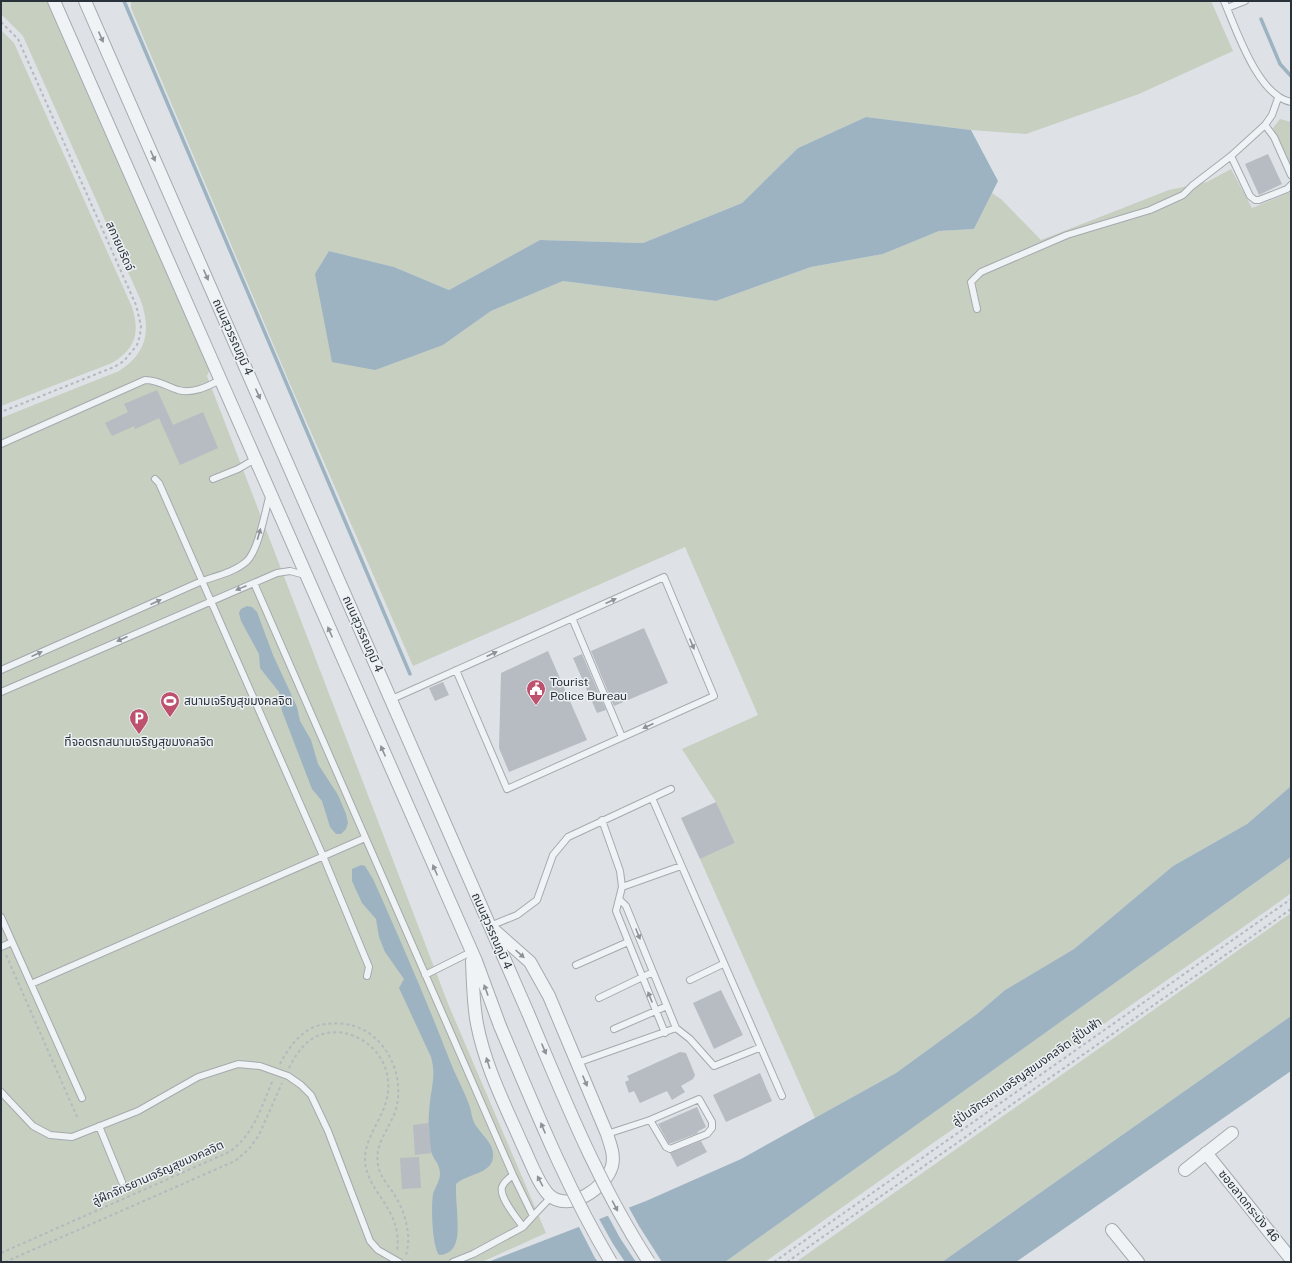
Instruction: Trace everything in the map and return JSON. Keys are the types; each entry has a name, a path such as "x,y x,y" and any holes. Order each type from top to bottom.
{"street":[{"path":"54,1 471,953 548,1140 573,1192 611,1262"},
{"name":"ถนนสุวรรณภูมิ 4","path":"86,1 392,698 595,1166 621,1217 649,1262"},
{"path":"471,953 474,1003 482,1046 491,1072 526,1152 541,1184 551,1197 571,1200 585,1197 597,1189 607,1178 612,1166 614,1155 607,1134 549,996 530,962 491,927"},
{"path":"1185,1170 1232,1133"},
{"name":"ซอยลาดกระบัง 46","path":"1206,1153 1290,1257"},
{"path":"1112,1230 1138,1262"}],"lane":[{"path":"1224,1 1261,81 1278,98 1291,102"},
{"path":"1227,8 1245,1"},
{"path":"977,309 971,282 981,272 1068,235 1150,210 1183,195 1192,186 1231,156 1265,125 1272,115 1278,98"},
{"path":"1265,125 1274,137 1291,175"},
{"path":"1231,156 1250,196 1255,200 1259,200 1287,189 1291,185"},
{"path":"1,444 145,380 155,380 179,390 202,389 220,380"},
{"path":"213,479 238,469 255,459"},
{"path":"155,479 159,483 323,856 369,967 367,976"},
{"path":"1,670 202,581 231,570 247,561 254,550 270,494"},
{"path":"1,692 211,600 277,573 290,571 305,575"},
{"path":"392,698 664,577 714,696 507,788 456,670"},
{"path":"254,583 513,1175 533,1216"},
{"path":"572,618 622,737"},
{"path":"491,927 517,915 537,900 543,889 553,855 560,844 576,832 672,789"},
{"path":"652,798 759,1048 782,1096"},
{"path":"602,820 620,871 622,888 620,900 616,910 665,1033"},
{"path":"31,984 365,838"},
{"path":"622,888 681,866"},
{"path":"620,900 626,906 676,1028 690,1039 714,1066 759,1048"},
{"path":"1,917 82,1098"},
{"path":"2,947 12,942"},
{"path":"576,965 628,942"},
{"path":"425,975 471,953"},
{"path":"690,980 723,964"},
{"path":"599,998 653,972"},
{"path":"614,1029 667,1006"},
{"path":"577,1063 676,1028"},
{"path":"1,1092 33,1126 50,1135 72,1137 138,1111 198,1077 238,1064 260,1066 285,1075 301,1085 311,1095 328,1131 370,1240 378,1250 397,1261"},
{"path":"607,1134 650,1120 699,1099 713,1125 707,1134 670,1149 664,1145 650,1120"},
{"path":"99,1126 122,1182"},
{"path":"513,1175 502,1187 502,1193 505,1201 523,1227"},
{"path":"453,1262 473,1254 523,1227 551,1197"}],"path":[{"name":"สกายบริดจ์","path":"1,22 18,39 136,304 141,326 137,345 131,353 114,367 1,412"},
{"name":"ลู่ปั่นจักรยานเจริญสุขมงคลจิต ลู่ปั่นฟ้า","path":"774,1262 1291,899"},
{"path":"787,1262 1291,909"},
{"path":"2,947 78,1119"},
{"name":"ลู่ฝึกจักรยานเจริญสุขมงคลจิต","path":"1,1253 229,1152 241,1144 250,1132 287,1051 304,1033 316,1026 330,1023 355,1026 371,1034 382,1044 396,1072 398,1094 395,1109 379,1144 377,1156 378,1167 383,1180 402,1210 407,1227 407,1251 405,1256"},
{"path":"5,1262 234,1161 249,1150 259,1135 285,1075 295,1056 309,1041 327,1033 338,1032 350,1034 366,1041 380,1056 387,1072 388,1092 386,1108 369,1142 365,1161 368,1173 392,1214 397,1229 397,1261"}],"green space":[{"name":"สนามเจริญสุขมงคลจิต","path":"1,1 48,1 211,366 207,376 449,1006 546,1233 482,1262 1,1262 1,418 119,371 136,357 141,349 146,332 146,322 141,301 23,36 1,14"},
{"path":"131,1 1211,1 1233,51 1139,94 1026,134 971,130 866,117 798,148 742,203 643,243 540,240 449,290 394,267 329,251 443,345 491,311 563,281 716,301 811,267 883,254 939,231 974,229 992,193 1001,199 1041,240 1169,190 1207,182 1231,169 1252,208 1291,192 1291,786 1247,824 1173,866 1074,949 1005,990 977,1014 896,1073 815,1118 700,859 735,843 716,802 682,749 758,715 685,547 413,666 290,384 131,8"},
{"path":"1,30 14,43 132,307 136,332 131,346 112,363 1,406"},
{"path":"1280,119 1291,122 1291,169 1273,128"},
{"path":"1291,857 1291,893 1279,902 765,1262 725,1262"},
{"path":"1291,913 1291,1016 942,1262 796,1262"}],"water":[{"path":"866,117 971,130 998,181 974,229 939,231 883,254 811,267 716,301 563,281 491,311 443,345 375,370 332,362 315,274 329,251 394,267 449,290 540,240 643,243 742,203 798,148"},
{"path":"247,606 252,607 257,612 273,655 297,707 300,721 311,740 318,764 338,795 346,814 348,823 346,829 341,834 336,834 330,827 322,801 312,789 282,711 279,692 260,668 259,654 241,621 239,613 241,609"},
{"path":"1291,786 1291,857 725,1262 488,1262 646,1201 741,1159 896,1073 977,1014 1005,990 1074,949 1173,866 1247,824"},
{"path":"361,865 365,866 373,879 413,969 452,1066 470,1106 473,1120 478,1129 489,1142 493,1152 492,1163 488,1167 456,1184 458,1223 457,1238 452,1250 439,1255 435,1243 432,1208 433,1194 439,1179 440,1170 431,1151 429,1133 429,1108 433,1085 431,1057 399,988 404,979 385,952 379,937 376,919 362,903 352,881 352,869"},
{"path":"1291,1016 1291,1071 1016,1262 942,1262"}],"pier":[{"path":"628,1206 662,1262 636,1262 620,1238 607,1214"},
{"path":"598,1217 625,1262 598,1262 595,1258 578,1225"}],"building":[{"path":"1268,154 1282,184 1259,195 1245,164"},
{"path":"157,390 173,425 203,412 218,448 180,465 159,418 135,429 134,426 112,436 105,423 128,412 124,404"},
{"path":"644,628 668,683 614,706 591,651"},
{"name":"Tourist Police Bureau","path":"548,651 587,740 509,772 499,748 501,673"},
{"path":"582,654 606,710 597,713 573,658"},
{"path":"443,682 449,695 435,701 429,688"},
{"path":"716,802 735,843 700,859 681,818"},
{"path":"721,990 743,1035 714,1049 693,1003"},
{"path":"680,1052 686,1053 695,1075 693,1079 681,1086 685,1092 672,1100 667,1091 640,1103 634,1091 629,1093 625,1082 629,1080 627,1076"},
{"path":"760,1073 772,1101 726,1122 713,1095"},
{"path":"697,1107 706,1127 697,1132 698,1133 669,1144 658,1124"},
{"path":"429,1123 431,1153 415,1155 413,1125"},
{"path":"701,1141 707,1152 677,1167 670,1153"},
{"path":"419,1157 421,1188 402,1189 400,1158"}],"waterway":[{"path":"124,1 410,674"},
{"path":"1261,19 1280,64 1291,76"}],"place":[{"name":"Tourist Police Bureau","path":"536,706"},
{"name":"สนามเจริญสุขมงคลจิต","path":"170,718"},
{"name":"ที่จอดรถสนามเจริญสุขมงคลจิต","path":"139,735"}]}
